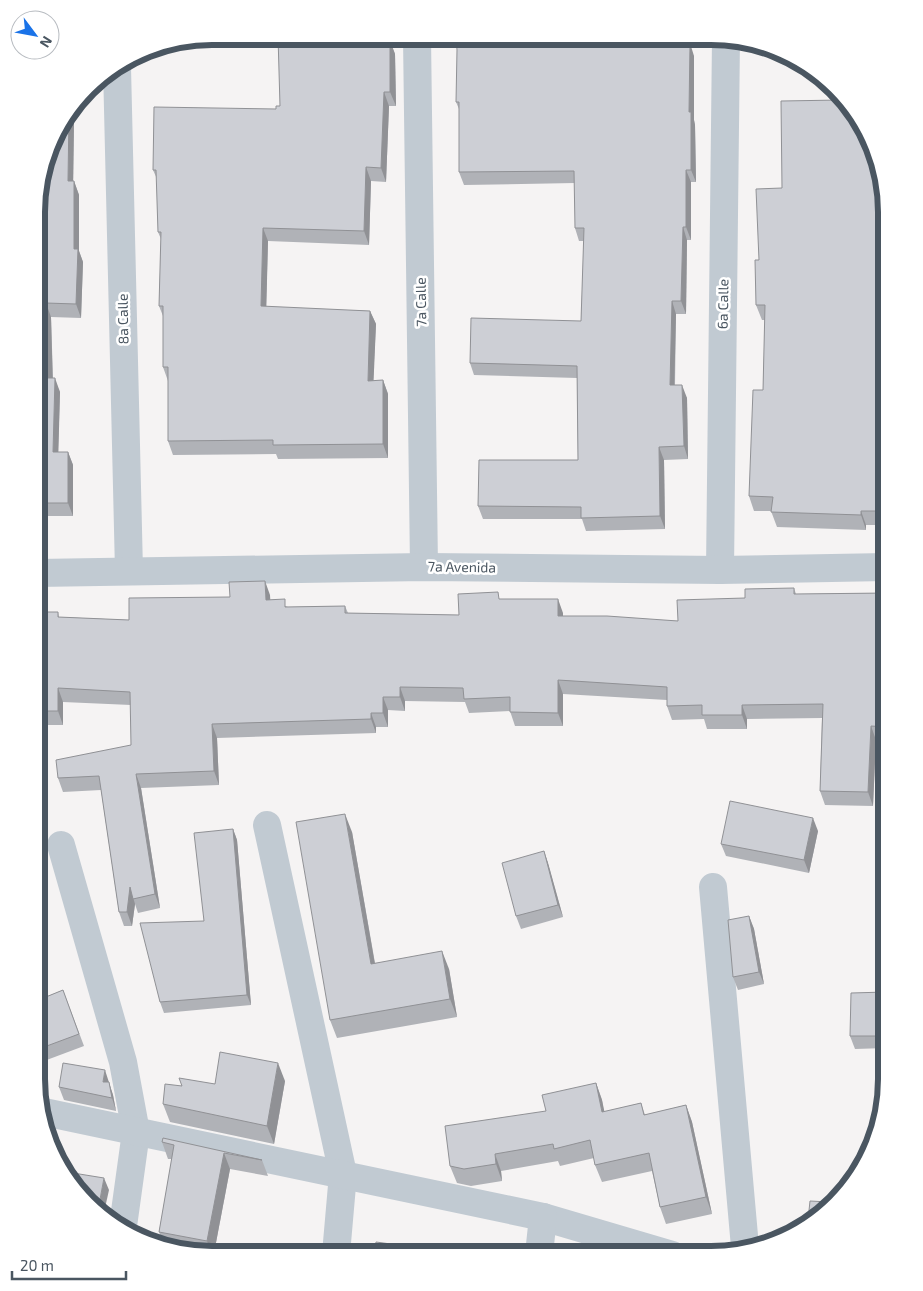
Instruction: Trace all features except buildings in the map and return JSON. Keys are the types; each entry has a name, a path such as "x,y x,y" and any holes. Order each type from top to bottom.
{"street":[{"name":"7a Calle","path":"418,45 424,567"},
{"name":"6a Calle","path":"720,570 726,46"},
{"name":"8a Calle","path":"117,74 129,572"},
{"name":"7a Avenida","path":"45,572 424,567 720,570 878,567"},
{"path":"267,824 343,1174 337,1246"},
{"path":"61,845 123,1062 136,1132 124,1221"},
{"path":"713,887 745,1243"},
{"path":"48,1113 543,1217 641,1246"},
{"path":"540,1246 543,1217"}]}
